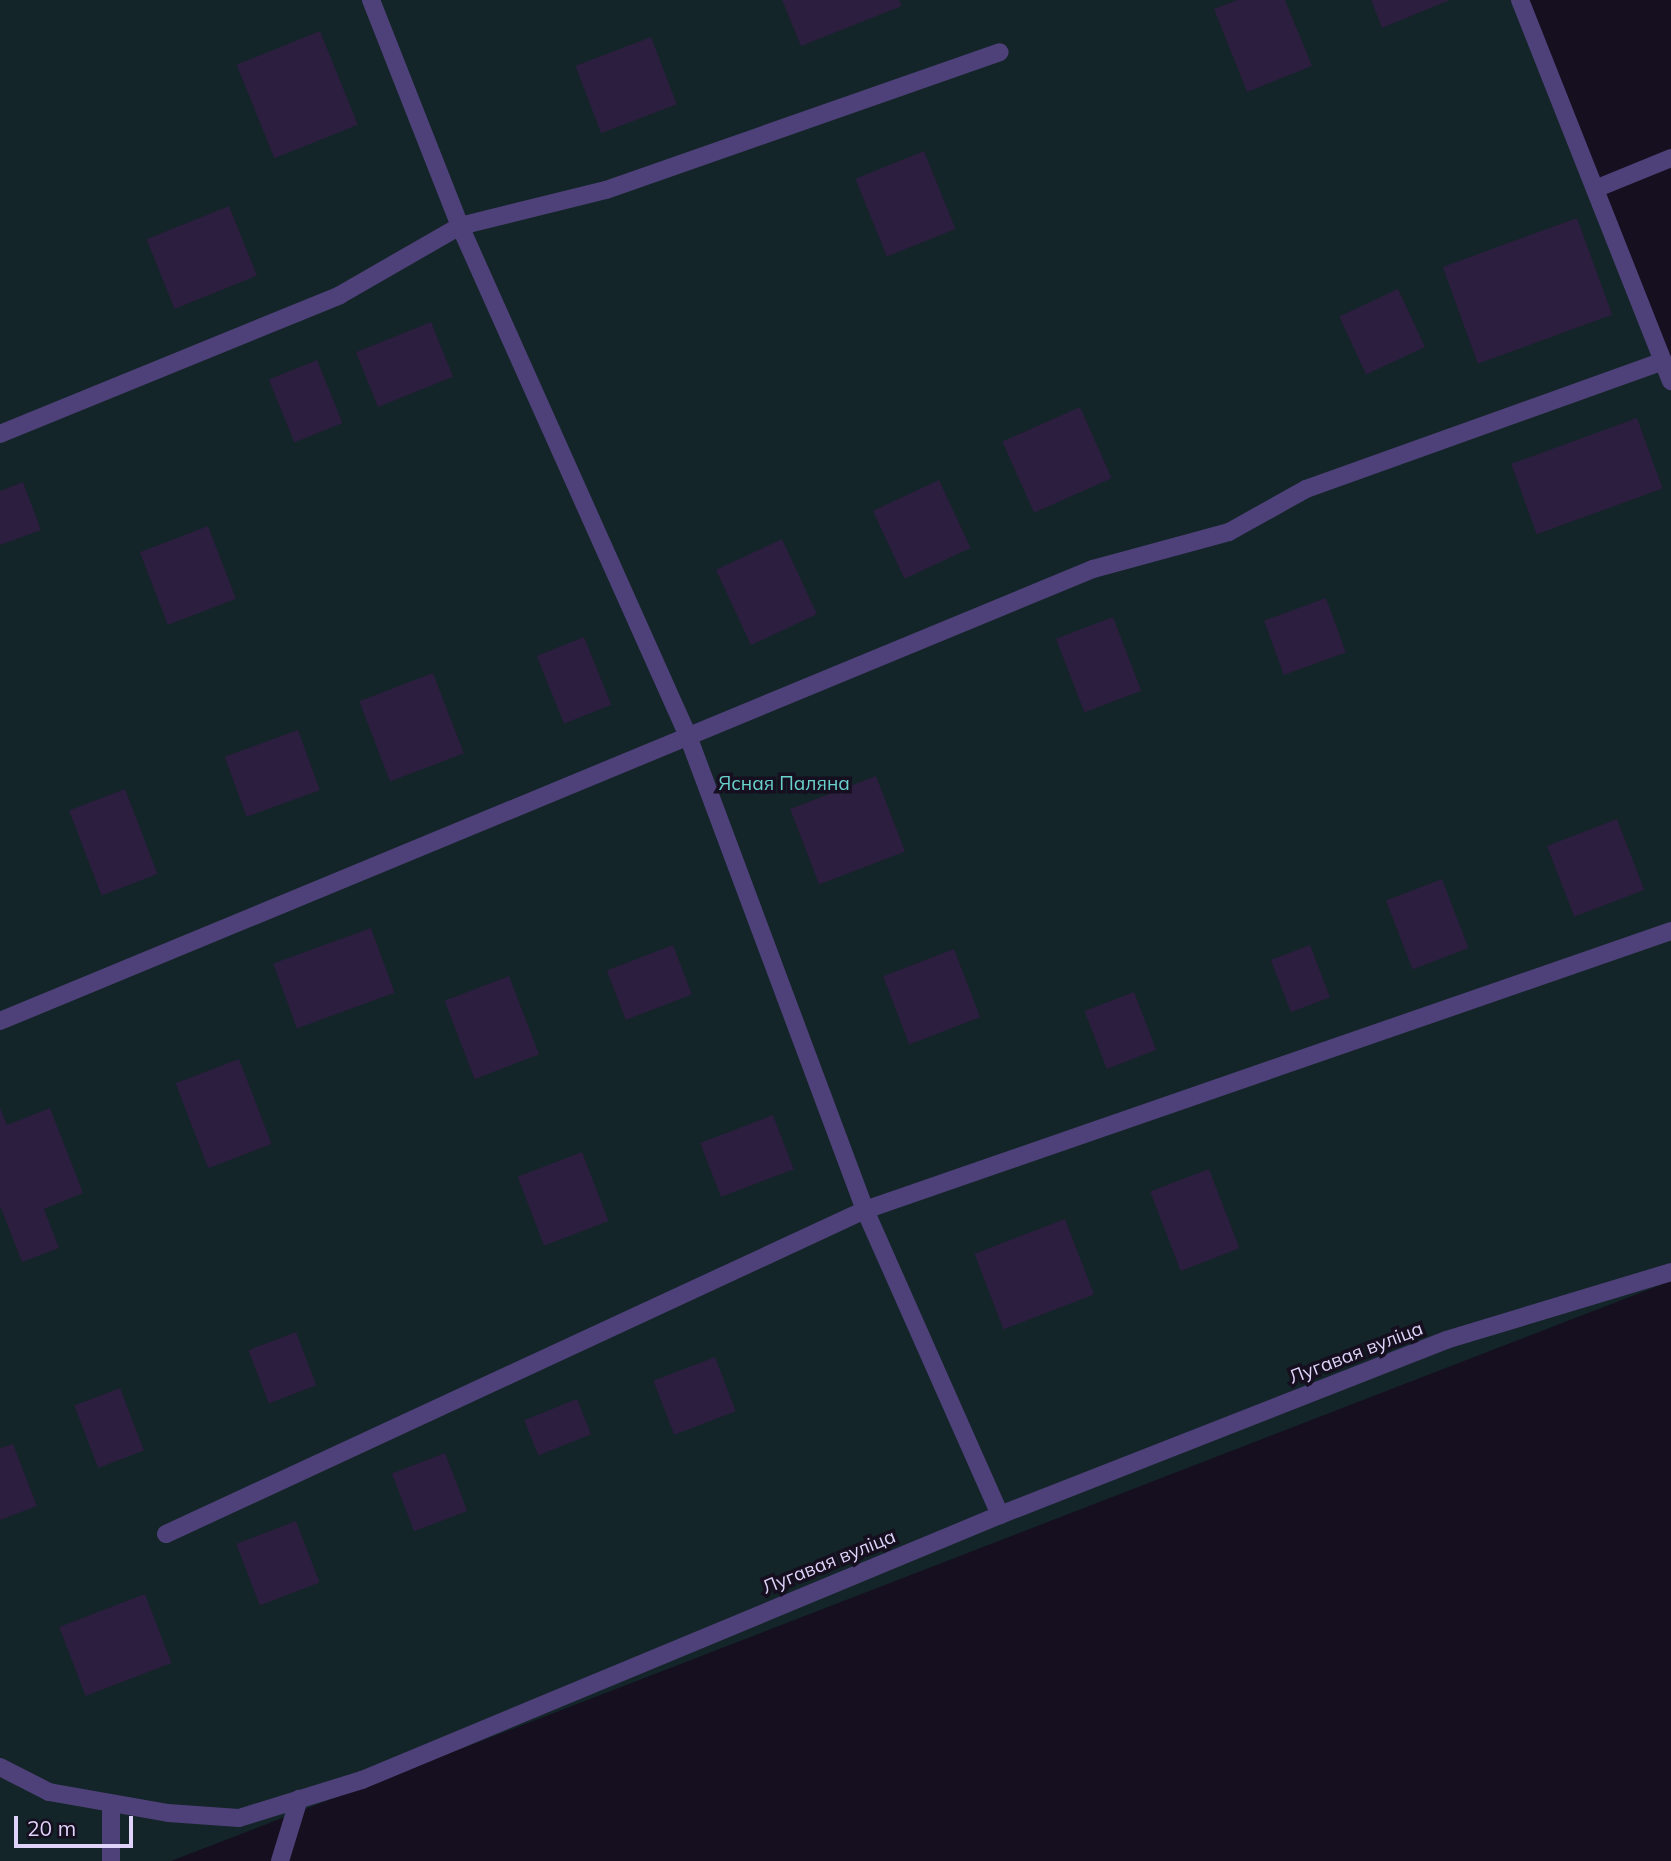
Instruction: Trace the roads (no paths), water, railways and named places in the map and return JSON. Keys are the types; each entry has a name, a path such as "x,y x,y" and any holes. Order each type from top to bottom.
{"street":[{"path":"372,0 460,226 688,736 865,1210 1000,1514"},
{"path":"1520,0 1671,381"},
{"path":"0,434 340,295 460,226 606,190 1000,52"},
{"path":"1595,189 1671,158"},
{"path":"0,1021 1093,569 1229,532 1306,489 1663,361"},
{"path":"166,1534 865,1210 1671,931"},
{"name":"Лугавая вуліца","path":"0,1767 49,1792 111,1805 239,1818 362,1780 1000,1514 1446,1340 1671,1272"},
{"path":"280,1861 299,1799"},
{"path":"111,1805 111,1861"}],"park label":[{"name":"Ясная Паляна","path":"784,784"}]}
